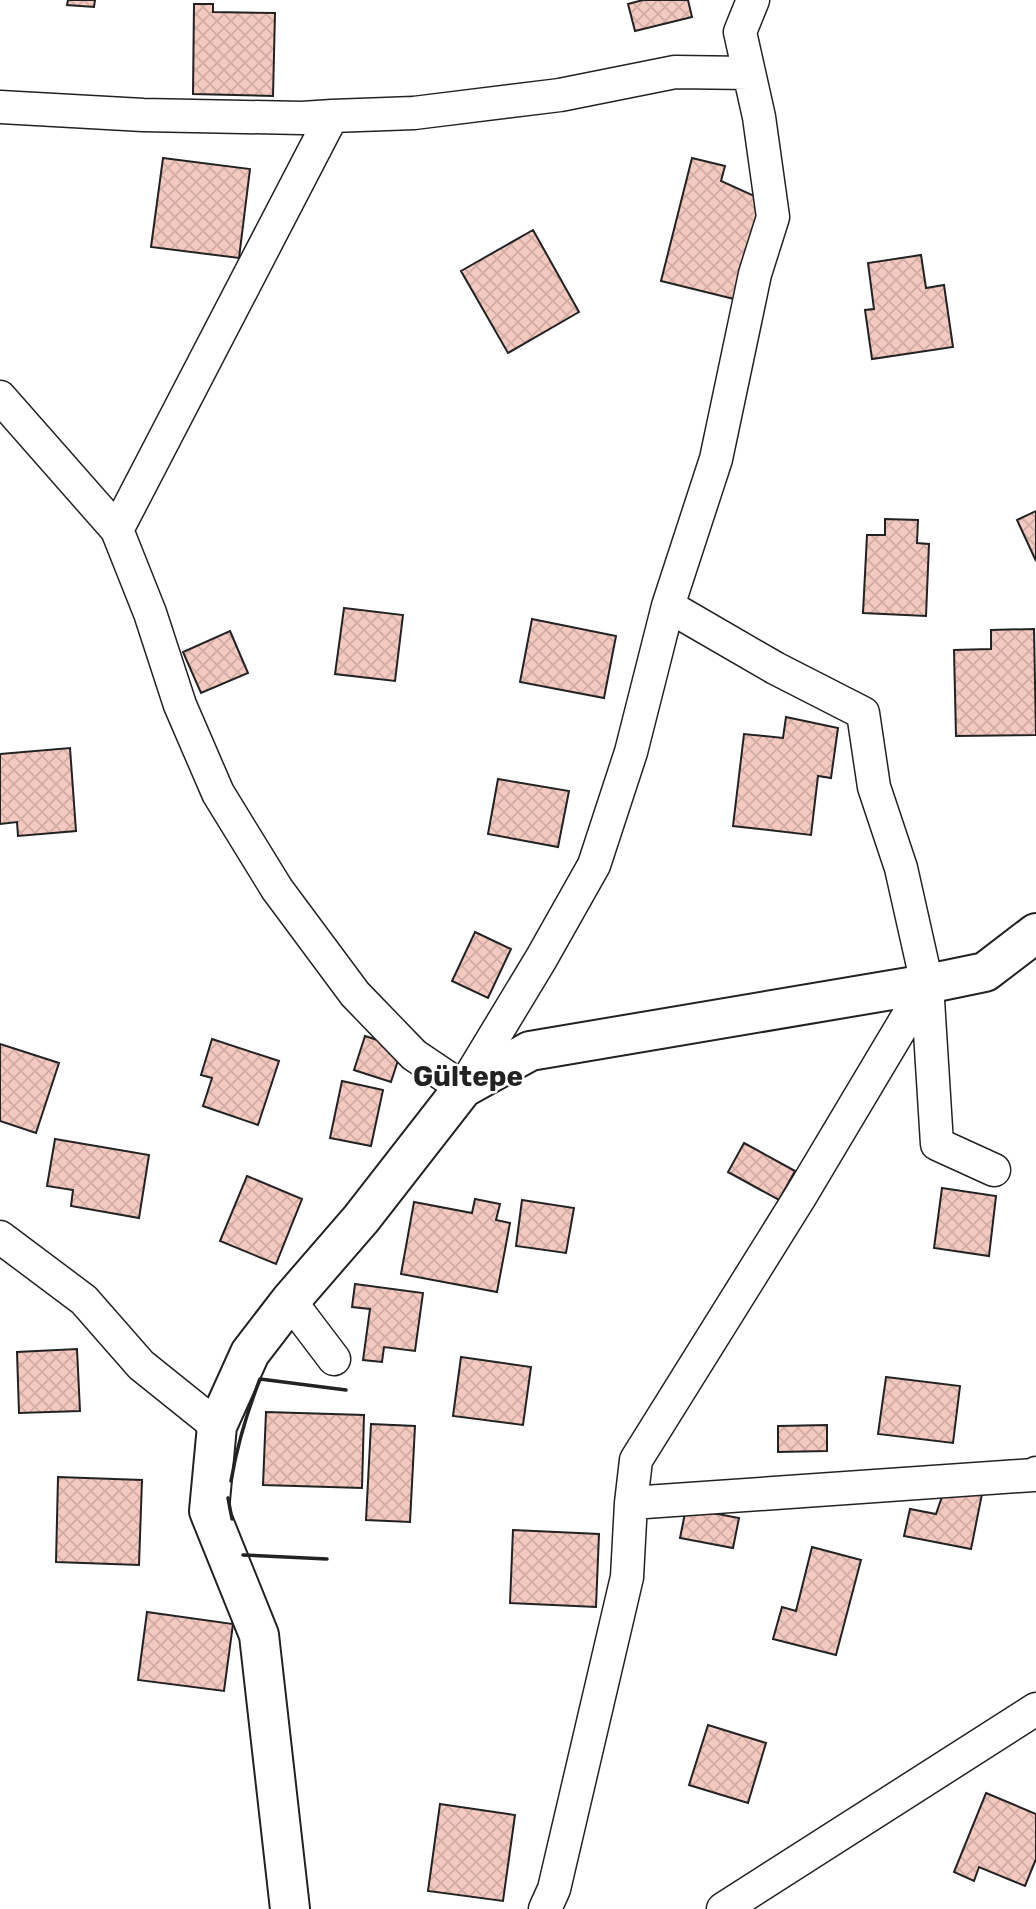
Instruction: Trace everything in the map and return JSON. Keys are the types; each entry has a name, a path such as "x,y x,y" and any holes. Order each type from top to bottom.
{"main road":[{"path":"290,1909 259,1635 209,1511 217,1426 250,1353 290,1301 362,1219 463,1088 530,1051 985,972 1036,933"}],"street":[{"path":"0,397 117,530 150,613 180,705 218,793 277,888 355,994 414,1055 463,1088 594,865 631,752 668,606 716,459 755,274 773,218 760,117 740,32 753,0"},
{"path":"0,107 143,116 332,117 414,113 560,96 675,72 749,73"},
{"path":"117,530 332,117"},
{"path":"668,606 775,668 863,713 874,787 901,868 927,984 937,1144 994,1170"},
{"path":"545,1909 554,1889 627,1577 636,1460 800,1197 927,984"},
{"path":"0,1237 85,1300 141,1365 217,1426"},
{"path":"290,1301 334,1359"},
{"path":"631,1503 1036,1474"},
{"path":"723,1909 1036,1709"}],"building":[{"path":"68,0 95,0 94,7 67,5"},
{"path":"643,0 688,0 692,17 635,31 628,4"},
{"path":"194,4 213,4 213,12 275,13 273,96 193,94"},
{"path":"163,158 250,169 239,258 151,247"},
{"path":"692,158 725,166 721,181 761,199 742,301 661,281"},
{"path":"533,230 579,312 508,353 461,271"},
{"path":"921,255 926,288 944,285 953,347 872,359 865,310 874,309 868,263"},
{"path":"1036,511 1036,561 1017,520"},
{"path":"885,519 918,520 917,543 929,544 926,616 863,613 867,535 885,535"},
{"path":"344,608 403,615 395,681 335,674"},
{"path":"532,619 616,636 604,698 520,682"},
{"path":"1034,629 1036,735 956,736 954,650 991,649 991,630"},
{"path":"230,631 248,673 201,693 183,652"},
{"path":"786,717 838,728 831,778 818,776 811,835 733,826 744,734 783,738"},
{"path":"70,748 76,831 18,836 17,822 0,824 0,754"},
{"path":"498,779 569,791 558,847 488,834"},
{"path":"475,932 511,949 488,998 452,981"},
{"path":"365,1036 402,1048 391,1082 354,1070"},
{"path":"212,1039 279,1061 258,1125 203,1106 212,1078 201,1075"},
{"path":"0,1044 59,1063 36,1133 0,1121"},
{"path":"342,1081 383,1090 371,1146 330,1138"},
{"path":"55,1139 149,1155 139,1218 71,1206 73,1190 47,1186"},
{"path":"744,1143 795,1171 779,1200 728,1172"},
{"path":"247,1176 302,1199 276,1264 220,1241"},
{"path":"942,1188 996,1196 989,1256 934,1248"},
{"path":"475,1199 500,1204 496,1220 510,1223 497,1292 401,1274 414,1202 472,1213"},
{"path":"522,1200 574,1208 566,1253 516,1246"},
{"path":"355,1284 423,1293 415,1351 384,1347 382,1362 363,1360 370,1309 352,1307"},
{"path":"77,1349 80,1411 19,1413 17,1352"},
{"path":"461,1357 531,1367 523,1425 453,1416"},
{"path":"886,1377 960,1386 953,1443 878,1434"},
{"path":"266,1412 364,1415 362,1488 263,1485"},
{"path":"371,1424 415,1426 410,1522 366,1520"},
{"path":"827,1425 827,1451 778,1452 778,1426"},
{"path":"58,1477 142,1480 139,1565 56,1562"},
{"path":"946,1485 983,1489 971,1549 904,1536 910,1509 936,1514"},
{"path":"686,1508 739,1518 733,1548 680,1538"},
{"path":"513,1530 599,1534 596,1607 510,1603"},
{"path":"812,1547 861,1560 836,1655 773,1639 782,1607 796,1611"},
{"path":"147,1612 233,1624 224,1691 138,1680"},
{"path":"708,1725 766,1743 748,1803 689,1785"},
{"path":"986,1793 1036,1814 1036,1859 1025,1886 979,1867 974,1881 954,1872"},
{"path":"440,1804 515,1815 503,1901 428,1891"}],"wall":[{"path":"231,1481 243,1429 260,1379 346,1390"},
{"path":"228,1498 232,1519"},
{"path":"243,1555 327,1559"}],"district":[{"name":"Gültepe","path":"468,1076"}]}
